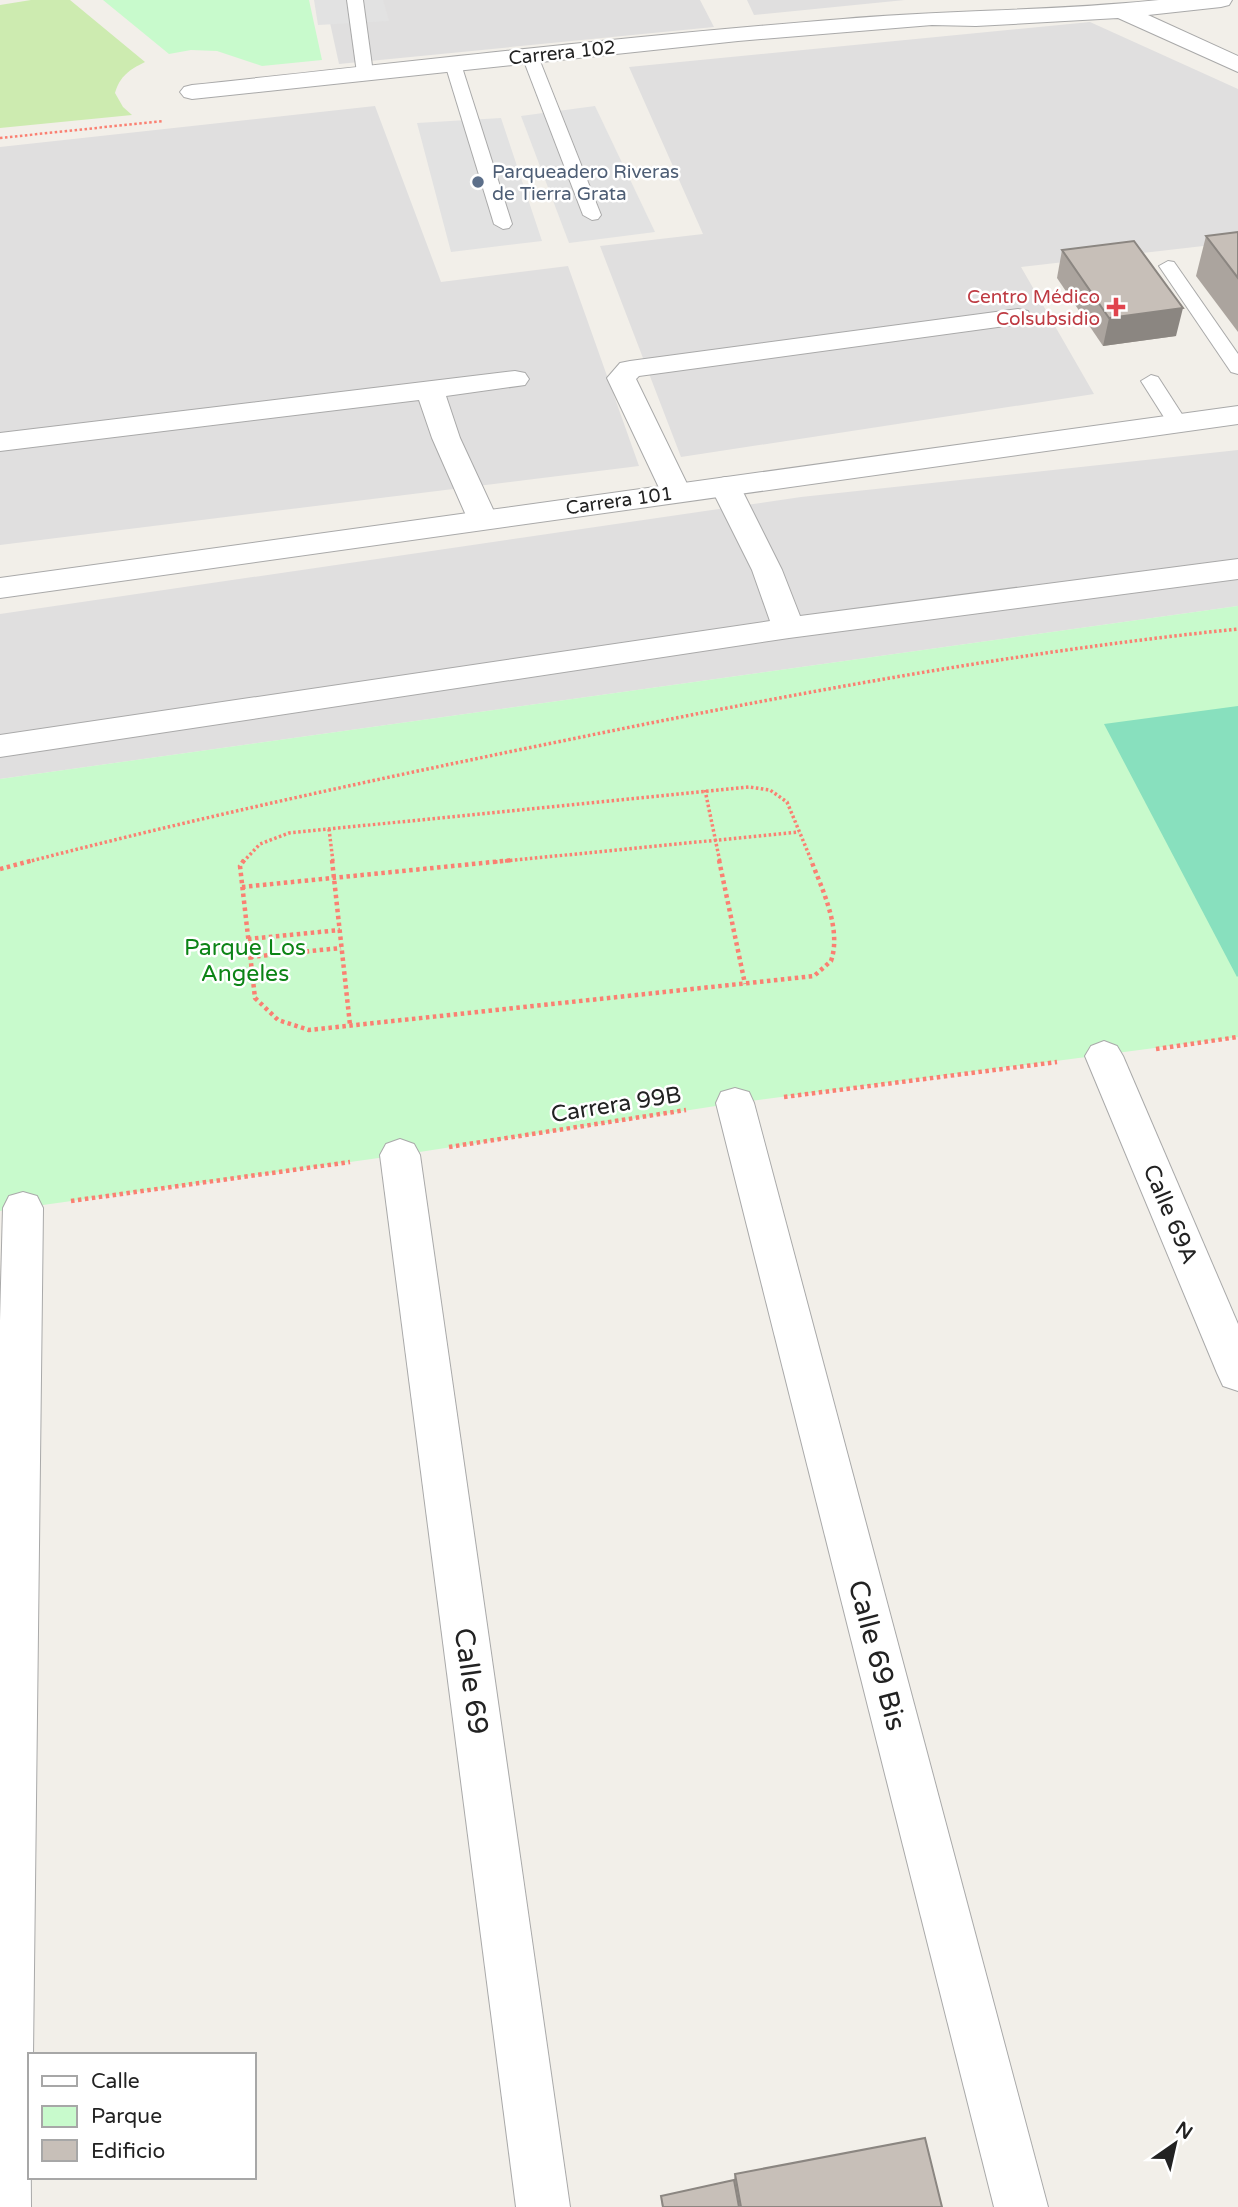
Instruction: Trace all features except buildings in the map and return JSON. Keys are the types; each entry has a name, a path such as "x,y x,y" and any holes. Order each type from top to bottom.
{"street":[{"name":"Carrera 102","path":"932,18 958,11 1068,0"},
{"name":"Carrera 102","path":"197,92 738,34 932,18 976,19 1115,5 1221,0"},
{"path":"1115,5 1238,65"},
{"path":"676,492 621,378 630,369 1018,317"},
{"path":"0,442 515,379"},
{"path":"430,390 446,438 484,520"},
{"name":"Carrera 101","path":"0,588 1238,415"},
{"path":"725,486 767,570 789,628"},
{"path":"0,746 789,628 1238,569"},
{"name":"Calle 69A","path":"1104,1056 1238,1373"},
{"name":"Calle 69 Bis","path":"735,1103 1021,2207"},
{"name":"Calle 69","path":"400,1155 543,2207"},
{"path":"4,2207 23,1208"}],"lane":[{"path":"355,0 365,73"},
{"path":"530,56 592,215"},
{"path":"453,64 503,224"},
{"path":"1168,266 1238,368"},
{"path":"1151,381 1177,422"}],"path":[{"path":"0,138 177,119 183,117 197,92"},
{"path":"0,869 178,822 354,783 804,692 1161,637 1238,629"},
{"path":"749,787 770,790 787,802 834,930 834,953 826,970 814,976 309,1030 286,1025 265,1012 255,998 240,866 250,848 289,833 705,790 749,787"},
{"path":"705,790 745,984"},
{"path":"329,829 350,1025"},
{"path":"242,887 799,832"},
{"path":"248,939 340,930"},
{"path":"250,957 341,948"},
{"name":"Carrera 99B","path":"23,1208 400,1155 735,1103 1238,1037"}],"shaded area":[{"path":"314,0 383,0 389,21 318,25"},
{"path":"325,0 700,0 714,27 339,64"},
{"path":"747,0 905,0 754,15"},
{"path":"1090,22 1238,89 1238,242 1021,267 1094,394 681,457 600,246 703,234 629,67"},
{"path":"375,106 441,282 568,266 639,466 0,545 0,147"},
{"path":"595,106 655,232 569,243 521,116"},
{"name":"Parqueadero Riveras de Tierra Grata","path":"501,118 542,241 451,252 417,123"},
{"path":"1238,450 1238,606 0,779 0,614 801,497"}],"green space":[{"path":"31,0 70,0 145,62 126,74 115,93 123,107 132,115 0,128 0,5"},
{"path":"103,0 309,0 322,60 262,66 217,51 191,50 169,54"},
{"name":"Parque Los Angeles","path":"1238,606 1238,1037 735,1103 400,1155 0,1211 0,779"},
{"path":"1238,706 1238,976 1237,977 1104,724"}],"place":[{"name":"Parqueadero Riveras de Tierra Grata","path":"478,182"},
{"name":"Centro Médico Colsubsidio","path":"1116,307"}]}
